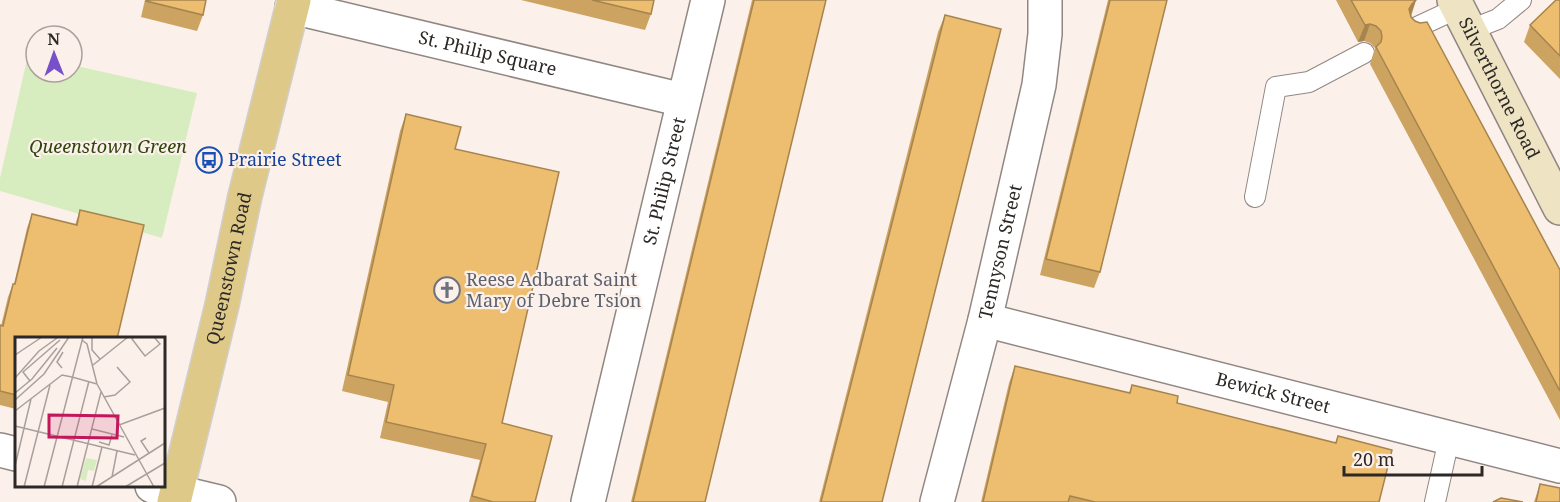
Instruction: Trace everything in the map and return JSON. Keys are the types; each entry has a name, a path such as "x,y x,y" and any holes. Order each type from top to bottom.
{"main road":[{"name":"Queenstown Road","path":"168,493 222,305 245,196 293,4"},
{"name":"Silverthorne Road","path":"1460,12 1560,208"}],"street":[{"name":"St. Philip Street","path":"588,502 708,0"},
{"name":"Tennyson Street","path":"937,502 985,320 1039,85 1045,34 1045,0"},
{"name":"St. Philip Square","path":"293,4 683,100"},
{"name":"Bewick Street","path":"985,320 1560,466"},
{"path":"0,450 15,454"},
{"path":"168,493 219,502"}],"lane":[{"path":"1415,28 1460,12 1498,19 1521,0"},
{"path":"1255,197 1276,87 1309,82 1364,53"},
{"path":"1435,502 1449,438"}],"green space":[{"name":"Queenstown Green","path":"84,68 197,93 162,238 0,191 0,178 24,73 24,84 84,84"}],"building":[{"path":"147,0 206,0 203,15"},
{"path":"592,0 654,0 651,14"},
{"path":"754,0 826,0 705,502 633,502"},
{"path":"1110,0 1167,0 1100,272 1046,259"},
{"path":"1351,0 1416,0 1409,9 1411,17 1420,23 1427,22 1560,270 1560,391 1376,47 1381,42 1381,31 1376,26 1365,25"},
{"path":"1556,0 1560,0 1560,56 1530,25"},
{"path":"945,15 1001,29 882,502 821,502"},
{"name":"Reese Adbarat Saint Mary of Debre Tsion","path":"406,114 461,127 455,149 559,172 502,423 552,436 535,502 493,502 472,496 486,444 386,422 394,385 348,375"},
{"path":"80,210 144,225 117,337 15,337 15,395 0,391 0,325 3,326 32,214 77,225"},
{"path":"1015,366 1130,393 1132,385 1178,396 1177,403 1336,443 1338,436 1392,450 1379,502 1095,502 1070,496 1068,502 983,502"},
{"path":"1540,484 1560,488 1560,502 1536,502"},
{"path":"1501,498 1523,502 1493,502"}],"place":[{"name":"Prairie Street","path":"209,160"},
{"name":"Reese Adbarat Saint Mary of Debre Tsion","path":"447,290"}]}
